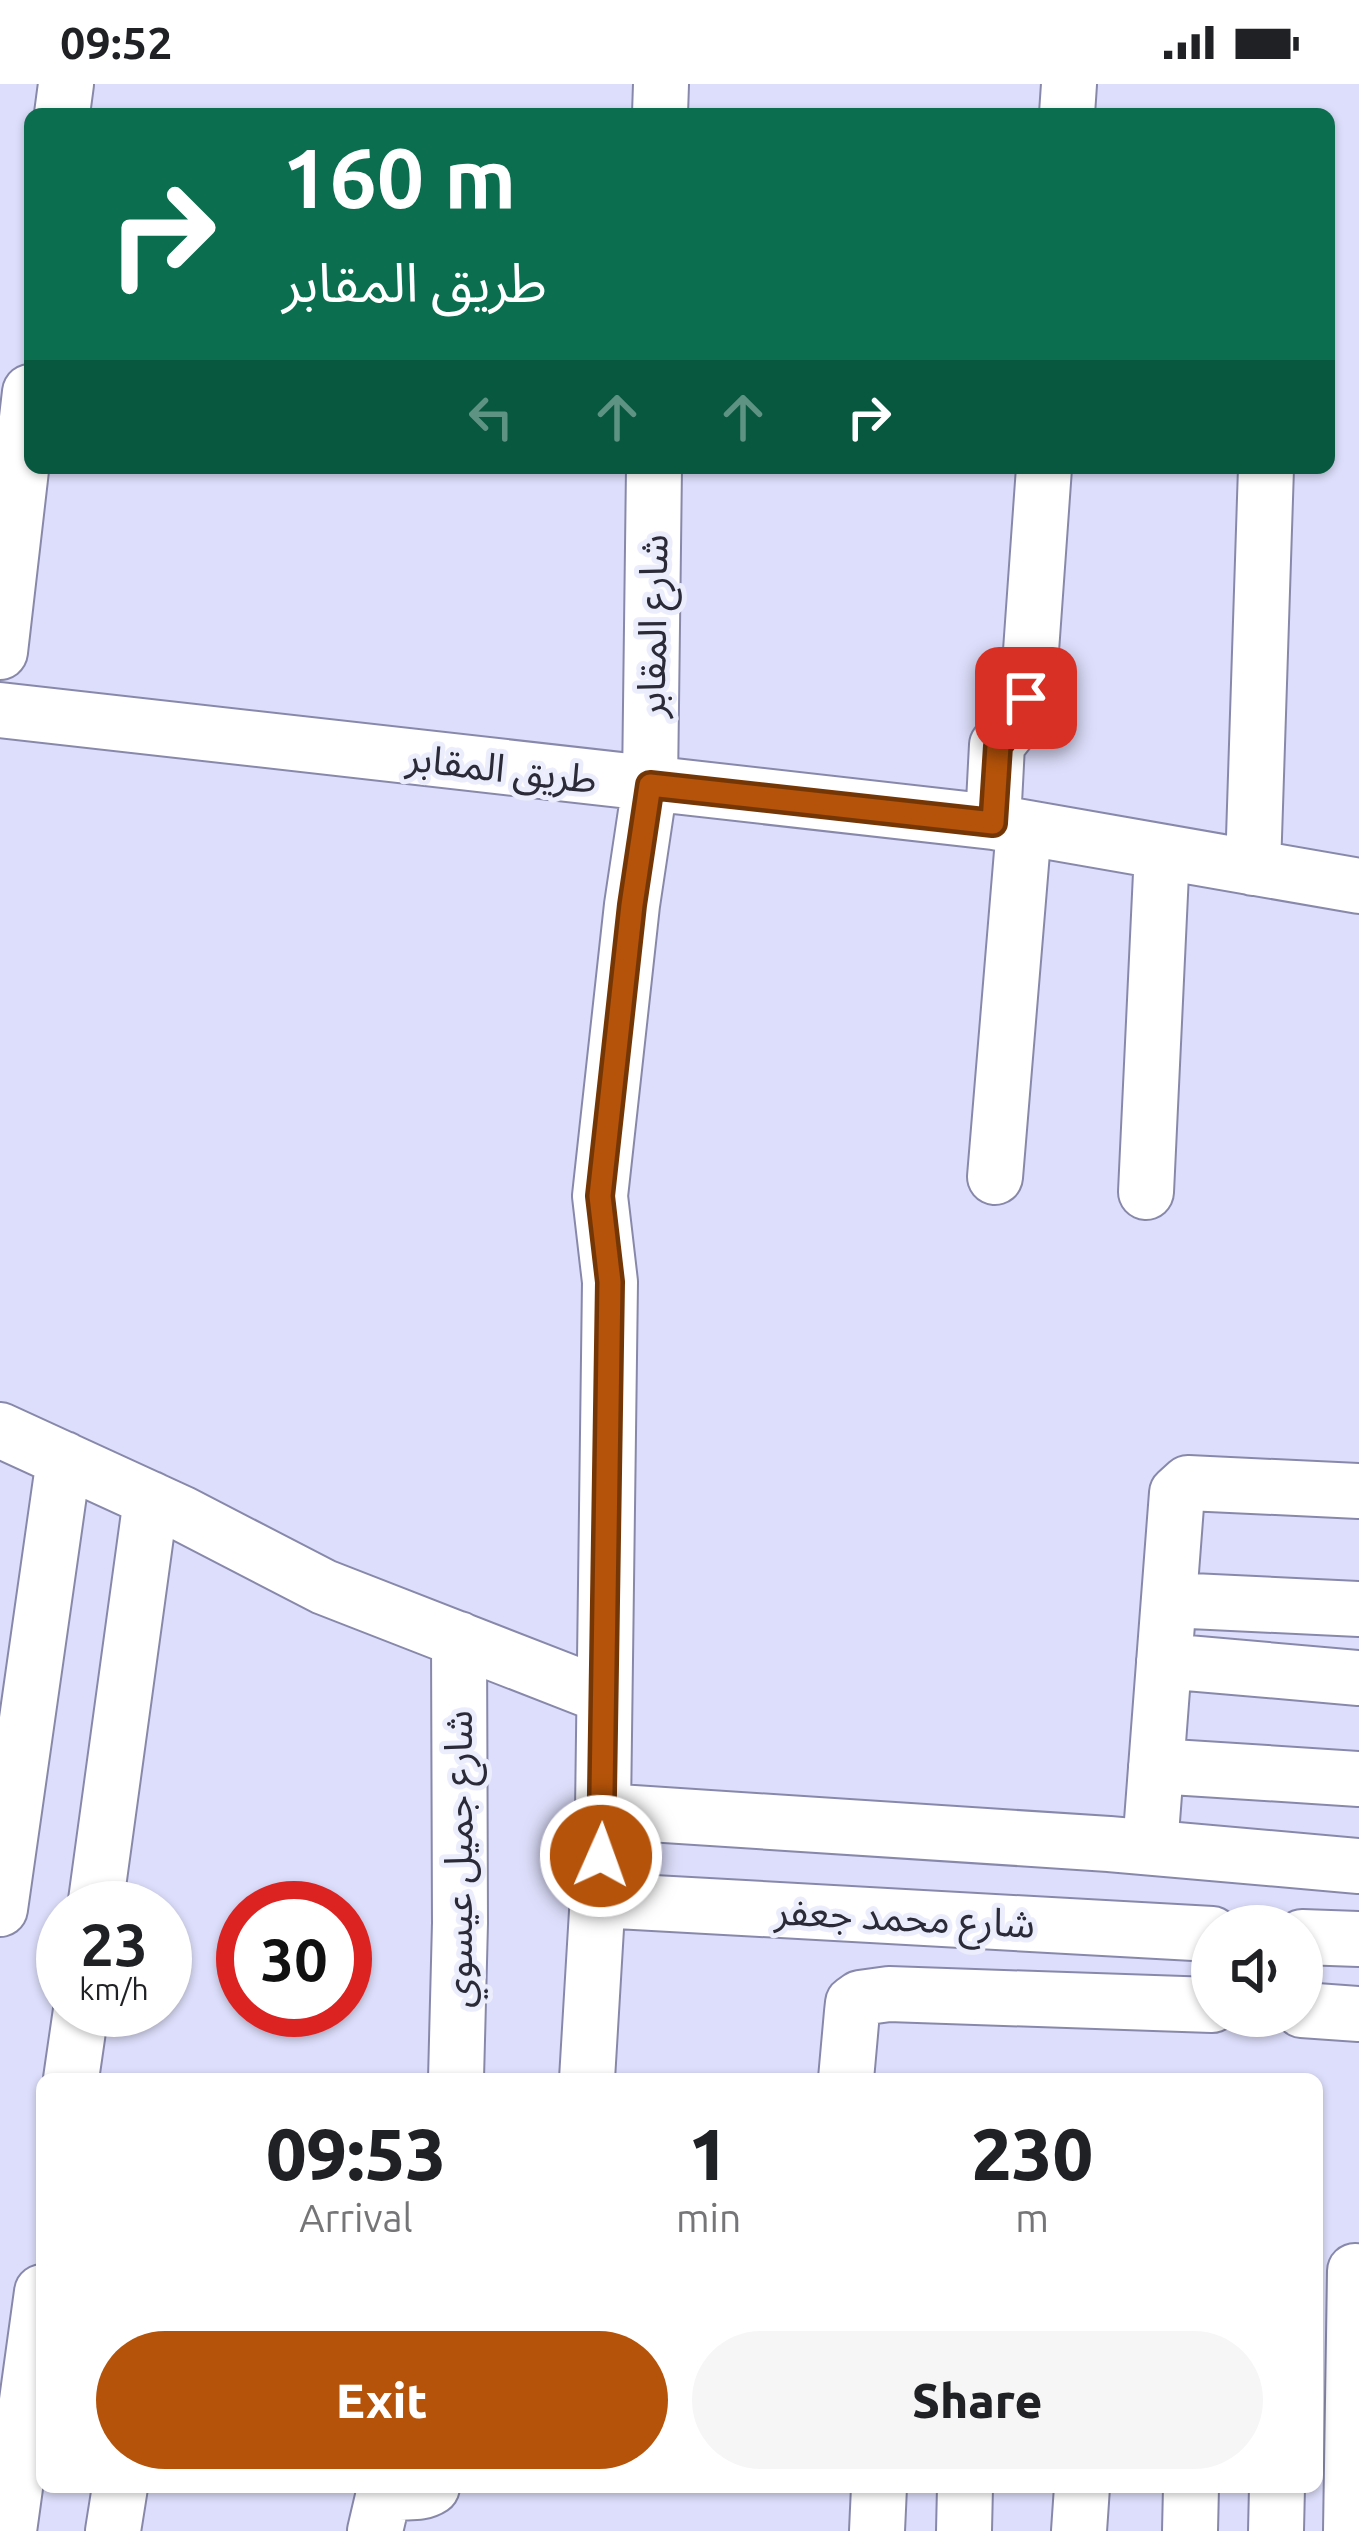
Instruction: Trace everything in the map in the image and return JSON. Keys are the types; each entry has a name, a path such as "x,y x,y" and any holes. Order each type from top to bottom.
{"street":[{"path":"0,652 24,444"},
{"name":"شارع المقابر","path":"587,2073 603,1811 610,1282 600,1196 650,785 655,474"},
{"path":"995,1177 1009,826 998,746 1022,712 1029,679 1043,474"},
{"path":"1253,868 1266,474"},
{"name":"طريق المقابر","path":"0,710 1009,826 1359,886"},
{"path":"1146,1192 1162,852"},
{"path":"0,1430 151,1499 324,1587 604,1696"},
{"path":"0,1909 64,1459"},
{"path":"1150,1847 1177,1493 1188,1483 1359,1491"},
{"path":"99,1881 151,1499"},
{"path":"1170,1600 1359,1609"},
{"name":"شارع جميل عيسوي","path":"456,2073 459,1639"},
{"path":"1164,1660 1359,1678"},
{"path":"1156,1766 1359,1779"},
{"path":"603,1811 1150,1847 1359,1866"},
{"name":"شارع محمد جعفر","path":"598,1900 1191,1933"},
{"path":"1323,1938 1359,1939"},
{"path":"847,2073 853,2002 870,1996 1191,2004"},
{"path":"1323,2011 1359,2014"},
{"path":"72,2073 77,2037"},
{"path":"1344,2270 1352,2531"},
{"path":"9,2531 36,2335"},
{"path":"113,2531 119,2493"},
{"path":"375,2531 383,2497 403,2493"},
{"path":"432,2493 435,2531"},
{"path":"877,2531 879,2493"},
{"path":"964,2531 965,2493"},
{"path":"1079,2531 1082,2493"},
{"path":"1190,2531 1191,2493"},
{"path":"1276,2531 1277,2493"}],"route":[{"path":"601,1856 610,1282 600,1196 650,785 993,823 1000,737 1016,722 1026,698"}]}
